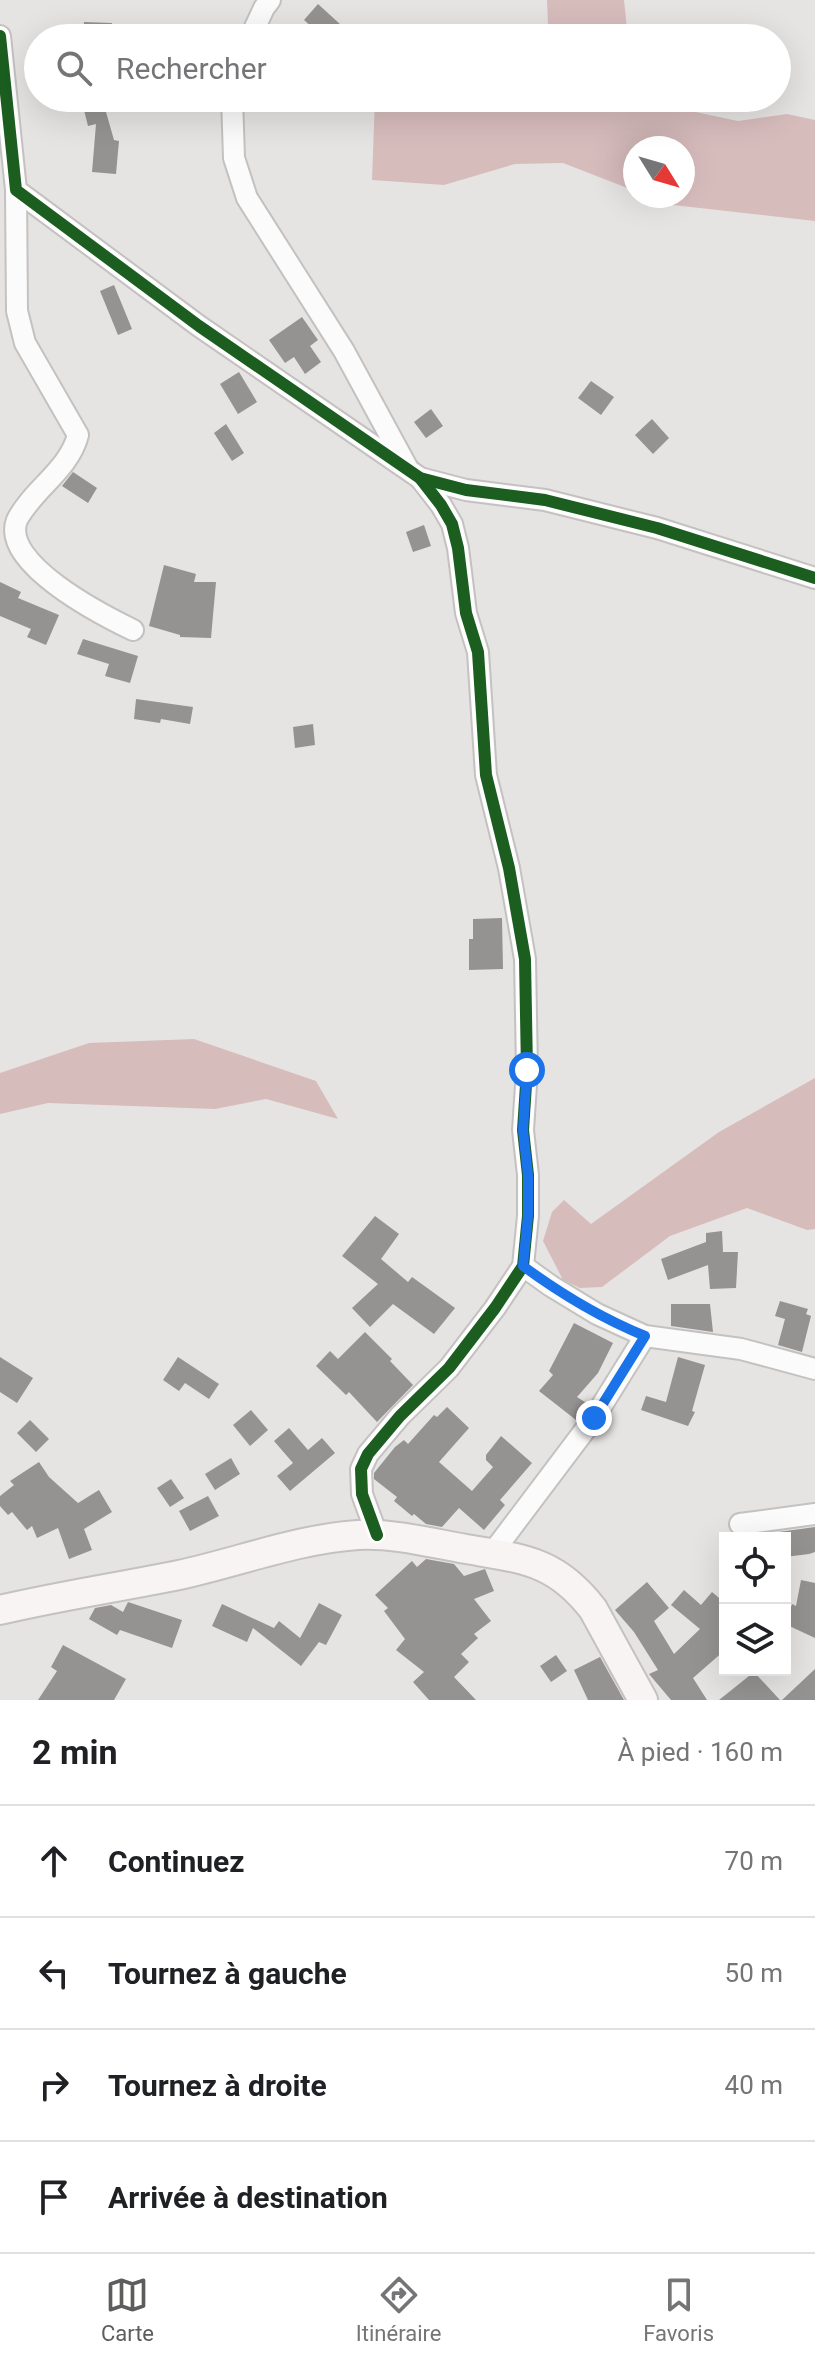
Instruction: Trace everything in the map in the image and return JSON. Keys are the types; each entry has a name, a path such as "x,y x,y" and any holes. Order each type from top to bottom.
{"street":[{"path":"257,24 270,0"},
{"path":"0,36 16,190 17,311 25,343 78,435 74,451 17,520 12,535 18,552 37,571 92,610 133,630"},
{"path":"232,112 234,158 247,198 344,351 414,474 441,505 452,524 466,613 478,652 486,775 509,868 525,959 527,1070 523,1130 528,1175 523,1266 449,1368 409,1406 368,1454 361,1469 362,1494 377,1535"},
{"path":"16,190 199,326 414,474 466,490 545,500 629,521 815,578"},
{"path":"523,1266 597,1314 645,1336 741,1349 815,1369"},
{"path":"493,1552 594,1418 645,1336"},
{"path":"740,1524 815,1514"},
{"path":"0,1610 194,1572 263,1552 355,1535 377,1535 493,1552 535,1562 583,1596 604,1625 643,1700"}],"shaded area":[{"path":"547,0 624,0 627,24 548,24"},
{"path":"374,112 695,112 738,121 787,114 815,120 815,221 695,207 695,136 623,136 623,186 563,163 515,164 444,185 372,180"},
{"path":"194,1039 316,1081 338,1119 266,1099 215,1109 48,1103 0,1114 0,1073 89,1043"},
{"path":"815,1078 815,1229 807,1230 747,1208 670,1236 602,1287 580,1288 563,1280 543,1241 552,1212 564,1200 591,1224 719,1132"}],"building":[{"path":"318,4 340,24 308,24 304,20"},
{"path":"84,22 112,23 112,24"},
{"path":"84,112 106,112 114,140 119,141 116,174 92,172 96,124 88,126"},
{"path":"114,285 132,329 118,335 100,291"},
{"path":"302,317 318,340 310,346 321,362 305,374 294,357 285,363 269,340"},
{"path":"239,372 257,402 238,414 220,384"},
{"path":"591,381 614,397 601,415 578,398"},
{"path":"431,409 443,426 426,438 414,422"},
{"path":"652,419 669,438 653,454 635,435"},
{"path":"226,424 244,453 232,461 214,433"},
{"path":"73,472 97,488 88,503 62,486"},
{"path":"424,525 431,546 413,552 406,532"},
{"path":"164,565 196,574 194,582 216,582 211,638 180,637 149,626"},
{"path":"0,582 21,592 18,598 59,615 46,645 27,637 31,629 0,616"},
{"path":"83,639 138,656 130,683 105,676 109,664 77,654"},
{"path":"136,699 193,707 190,724 161,719 160,723 134,719"},
{"path":"313,724 315,745 295,748 293,727"},
{"path":"502,918 503,969 469,970 469,939 473,939 473,919"},
{"path":"375,1216 399,1234 381,1259 408,1282 412,1277 455,1308 434,1334 393,1304 370,1327 352,1308 378,1284 342,1256"},
{"path":"722,1231 723,1252 738,1252 736,1288 710,1289 708,1265 668,1280 661,1259 706,1242 706,1233"},
{"path":"780,1301 808,1309 806,1314 811,1316 802,1352 778,1345 785,1319 775,1316"},
{"path":"671,1304 710,1304 713,1332 671,1326"},
{"path":"574,1323 613,1343 598,1373 577,1397 588,1404 576,1420 539,1391 553,1375 549,1371"},
{"path":"365,1332 413,1385 377,1422 349,1392 346,1395 316,1366 330,1351 338,1359"},
{"path":"0,1357 33,1378 17,1403 0,1392"},
{"path":"178,1357 219,1384 209,1399 185,1383 179,1391 163,1380"},
{"path":"678,1357 705,1365 692,1411 695,1412 688,1426 641,1410 646,1396 666,1402"},
{"path":"447,1407 469,1428 439,1462 472,1491 493,1467 486,1460 486,1455 501,1436 532,1463 500,1500 505,1505 484,1530 459,1508 442,1527 426,1524 394,1501 397,1497 374,1479 374,1473 395,1447 404,1440 408,1444 434,1415 437,1417"},
{"path":"251,1410 268,1430 250,1446 233,1425"},
{"path":"30,1420 49,1439 36,1452 17,1433"},
{"path":"289,1428 308,1450 322,1438 335,1453 290,1491 277,1476 293,1463 274,1441"},
{"path":"231,1458 240,1474 215,1490 205,1474"},
{"path":"39,1462 49,1477 78,1503 99,1490 112,1512 84,1529 92,1550 69,1559 58,1528 37,1538 32,1526 27,1530 12,1512 8,1515 0,1506 0,1496 14,1485 10,1481"},
{"path":"171,1479 184,1498 170,1507 157,1488"},
{"path":"208,1496 219,1516 190,1531 179,1511"},
{"path":"815,1527 815,1552 791,1556 791,1532 778,1532"},
{"path":"426,1559 454,1564 464,1576 485,1569 494,1591 474,1599 491,1621 474,1634 478,1638 461,1654 469,1662 454,1677 476,1700 429,1700 413,1682 424,1672 396,1650 405,1639 384,1611 388,1608 375,1595 412,1561 417,1567"},
{"path":"801,1580 815,1583 815,1638 791,1627 791,1607 792,1604 796,1606"},
{"path":"647,1582 669,1608 654,1621 674,1654 700,1629 671,1605 684,1590 701,1605 712,1592 719,1598 719,1655 693,1678 707,1700 671,1700 649,1674 658,1670 634,1632 615,1610"},
{"path":"128,1602 182,1620 172,1648 120,1630 117,1635 89,1619 95,1608 111,1605 123,1612"},
{"path":"319,1603 342,1615 326,1645 319,1642 301,1666 253,1628 247,1642 212,1626 222,1604 274,1628 279,1621 300,1638"},
{"path":"63,1645 126,1679 114,1700 38,1700 57,1671 51,1667"},
{"path":"556,1655 567,1671 551,1682 540,1666"},
{"path":"600,1657 624,1700 588,1700 574,1670"},
{"path":"815,1669 815,1700 782,1700"},
{"path":"749,1676 758,1676 780,1700 719,1700"}],"cycle path":[{"path":"0,36 16,190 199,326 420,478 466,490 545,500 657,528 815,578"},
{"path":"377,1535 362,1494 361,1469 368,1454 400,1416 449,1368 495,1308 523,1266 528,1216 523,1130 527,1070 525,959 509,868 486,775 478,652 466,613 458,548 452,524 420,478"}],"route":[{"path":"527,1070 523,1130 528,1216 523,1266 597,1314 645,1336 594,1418"}]}
